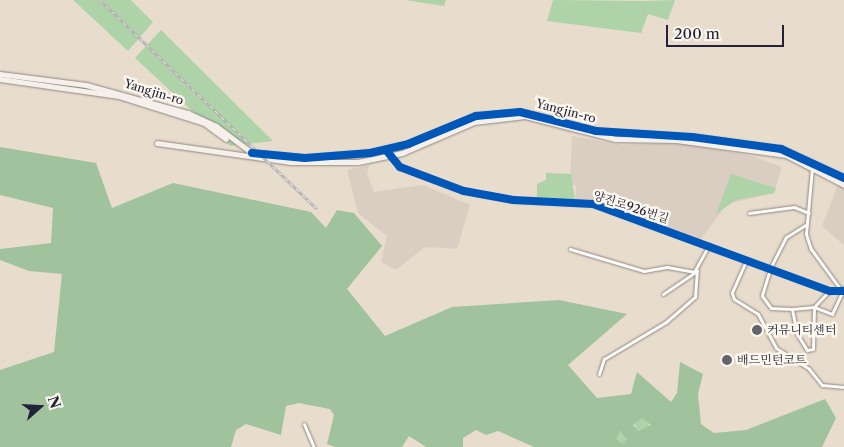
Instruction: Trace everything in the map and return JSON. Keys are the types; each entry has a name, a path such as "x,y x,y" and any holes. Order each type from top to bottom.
{"main road":[{"name":"Yangjin-ro","path":"0,74 86,85 188,113 216,126 252,153 330,157 386,150 476,116 520,112 596,131 692,137 781,149 844,178"},
{"name":"Yangjin-ro","path":"0,79 86,89 187,117 215,130 248,158"},
{"name":"Yangjin-ro","path":"157,143 248,158 315,163 389,156 474,122 509,116 615,139 676,140 786,155 812,166 844,185"}],"street":[{"name":"양진로926번길","path":"386,150 400,167 464,191 513,200 593,204 830,291 843,290"},
{"path":"807,224 786,237 770,269 762,296 771,308 814,307 832,314 843,290 811,249 807,224 809,213 806,194 812,166"},
{"path":"749,213 794,207 809,213"},
{"path":"599,374 604,359 666,322 695,297 697,270 709,245"},
{"path":"570,249 644,271 697,270"},
{"path":"746,261 732,292 734,299 758,314 776,348 810,369 822,385 844,388"},
{"path":"663,294 697,270"},
{"path":"792,309 797,334 808,350 813,349 816,340 814,307 830,291"},
{"path":"304,424 314,447"}],"shaded area":[{"path":"572,136 622,145 684,143 752,156 782,167 774,193 727,204 700,240 655,223 650,211 647,216 630,214 596,202 575,201 576,186 570,183"},
{"path":"369,165 367,174 374,192 423,185 470,205 457,249 425,247 396,270 381,262 387,236 358,213 347,170"},
{"path":"838,185 844,189 844,245 822,226"}],"green space":[{"path":"73,0 131,0 153,22 128,51"},
{"path":"405,0 446,0 444,6"},
{"path":"553,0 675,0 668,20 648,14 641,33 547,21"},
{"path":"161,30 273,141 230,146 135,58"},
{"path":"0,147 96,163 112,208 173,183 311,212 326,228 337,210 354,213 382,246 347,289 385,336 452,307 559,300 627,314 568,365 597,398 631,394 637,372 671,402 677,393 680,362 703,374 698,394 701,424 714,433 746,430 825,399 836,418 822,447 534,447 498,431 486,435 476,430 463,438 463,447 426,447 409,436 402,447 335,447 327,444 334,415 330,409 299,403 286,406 281,435 246,424 236,430 231,447 0,447 0,370 54,352 62,274 29,271 0,260 0,249 51,243 53,208 0,195","holes":["642,418 651,425 639,431 633,425","620,431 627,439 622,444 616,439"]},
{"path":"546,173 571,174 575,201 537,199 537,184 546,180"},
{"path":"731,174 776,188 774,193 736,200 716,214"},
{"path":"642,417 647,419 649,424 647,429 642,431 637,429 635,424 637,419"},
{"path":"621,432 627,438 621,444 615,438"}],"railway":[{"path":"100,0 317,209"}],"cycle path":[{"path":"252,153 305,158 370,153 408,144 476,116 520,112 596,131 692,137 781,149 844,178"},
{"path":"386,150 400,167 464,191 513,200 593,204 830,291 844,291"}],"place":[{"name":"커뮤니티센터","path":"757,330"},
{"name":"배드민턴코트","path":"727,360"}]}
